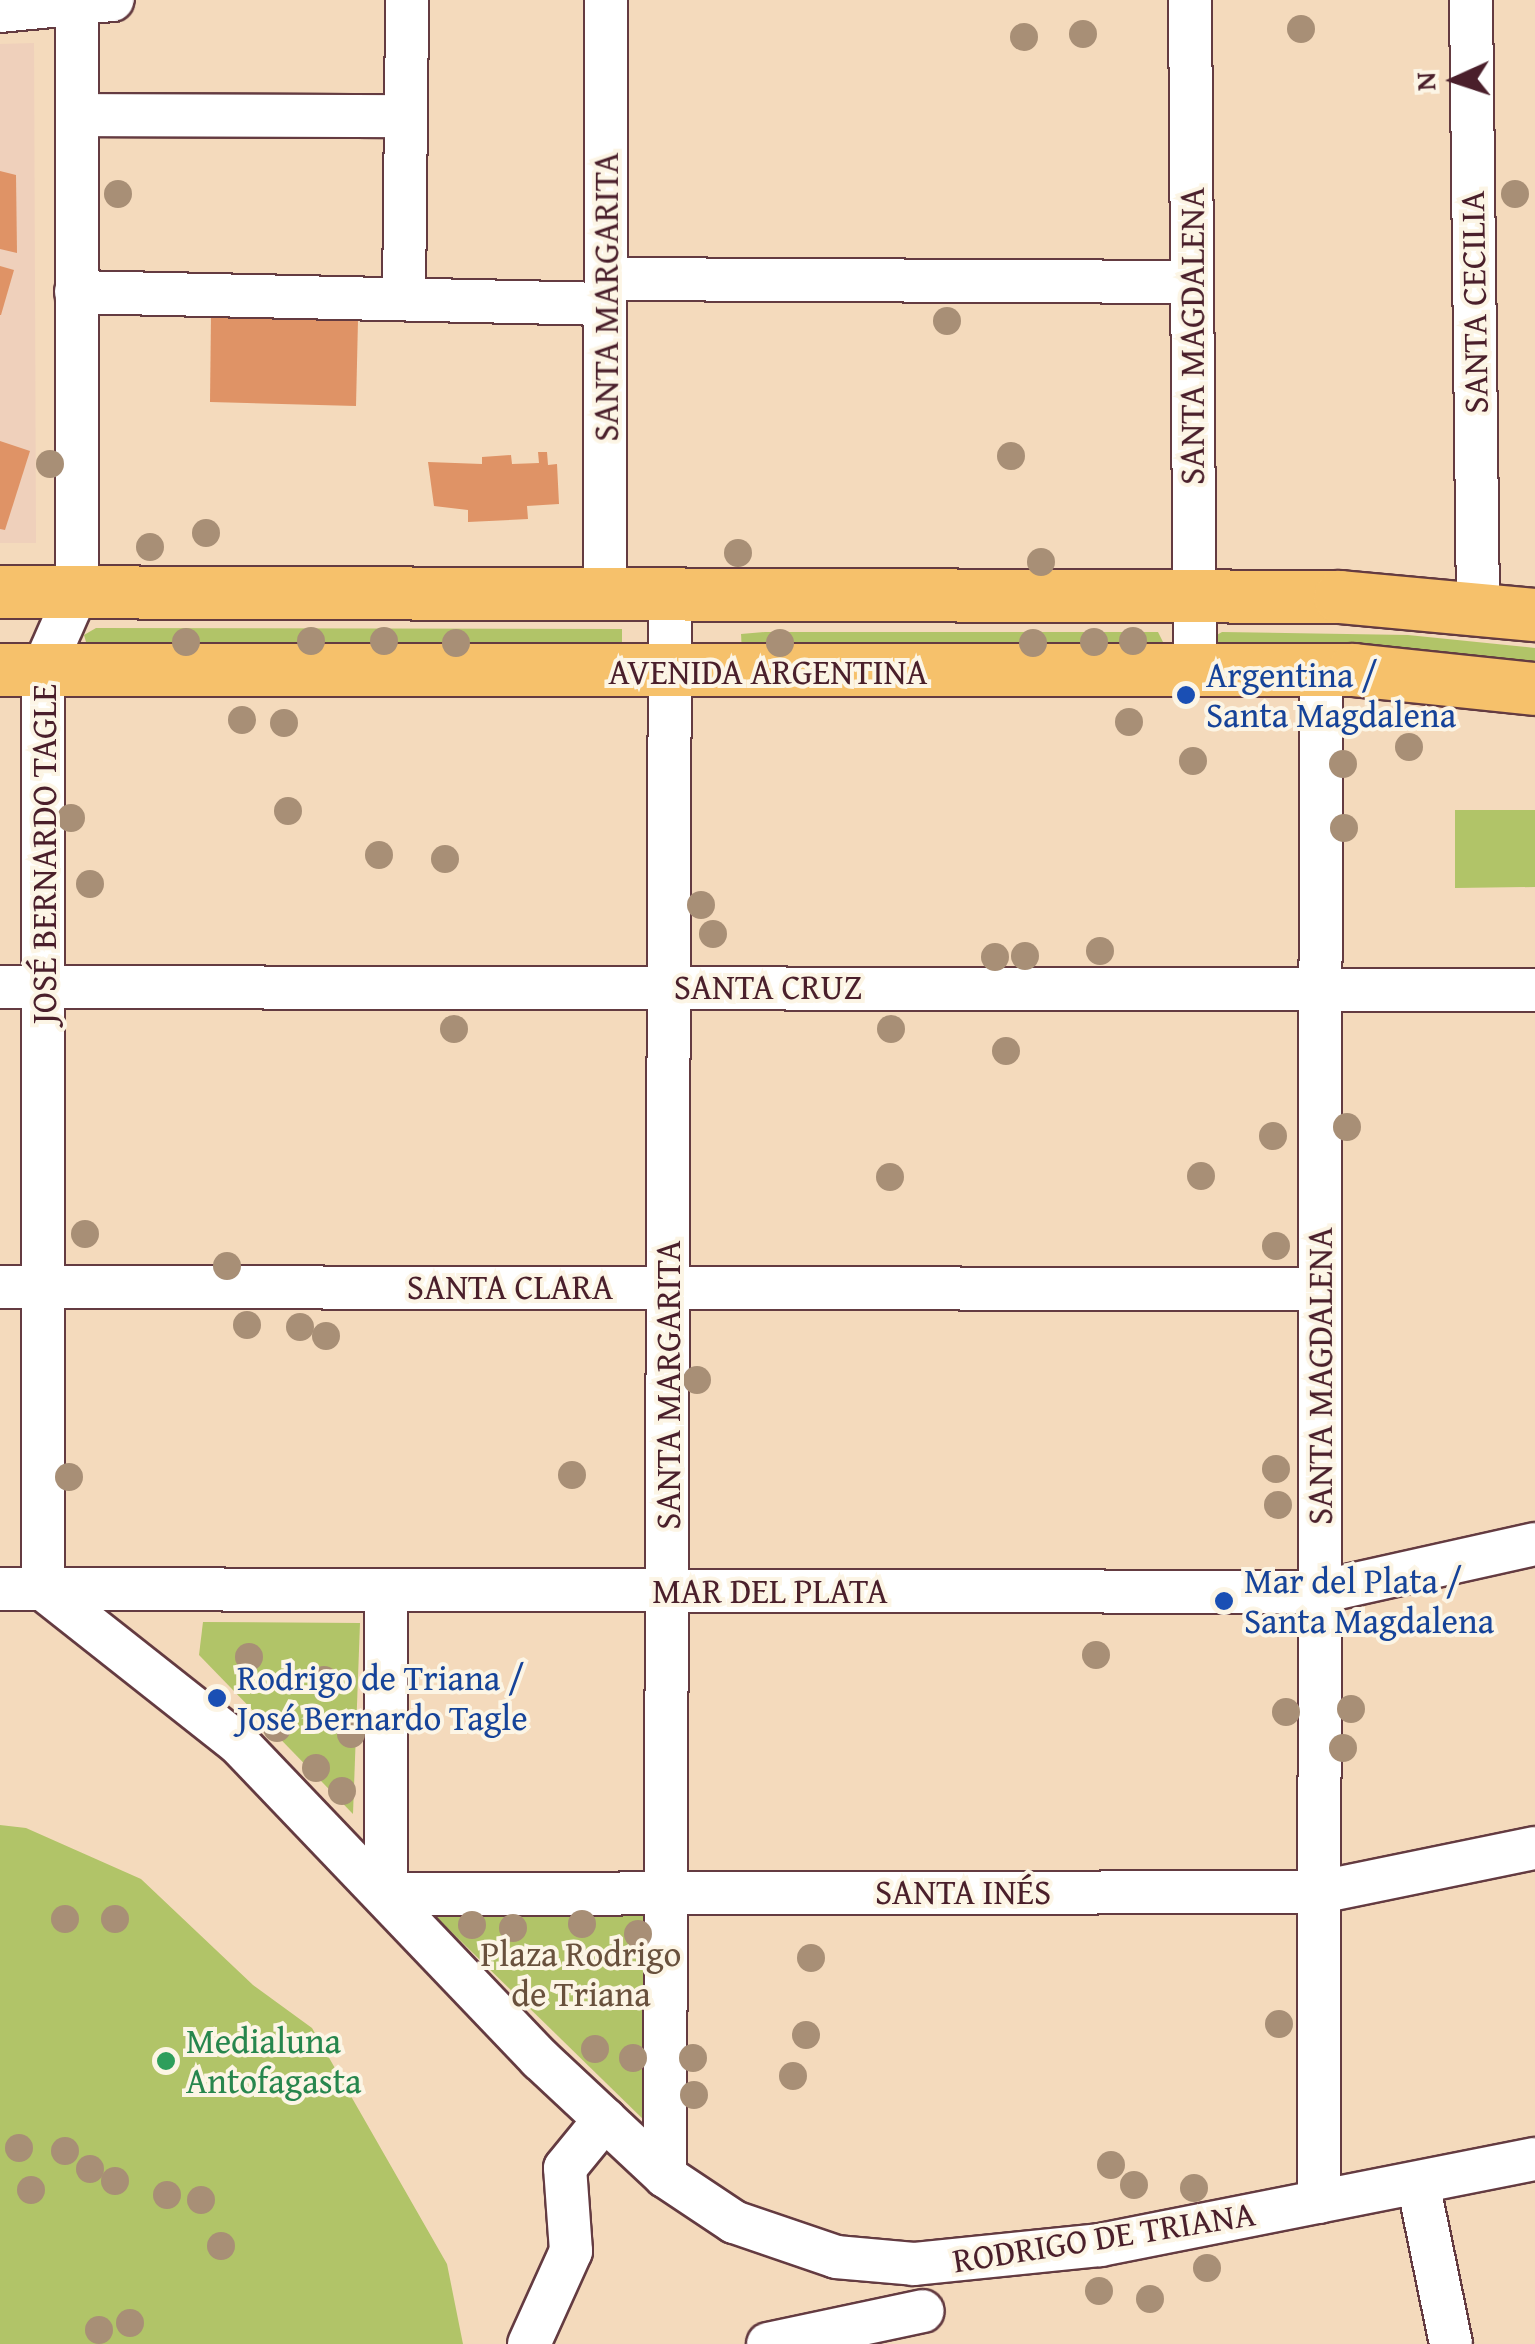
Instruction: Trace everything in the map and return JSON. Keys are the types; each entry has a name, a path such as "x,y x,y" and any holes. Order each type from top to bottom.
{"main road":[{"path":"0,592 1194,599 1478,605 1535,615"},
{"name":"AVENIDA ARGENTINA","path":"22,669 1321,670 1448,675 1535,689"}],"street":[{"path":"404,299 407,0"},
{"name":"SANTA MARGARITA","path":"605,594 606,0"},
{"name":"SANTA MAGDALENA","path":"1190,0 1195,672"},
{"name":"SANTA CECILIA","path":"1470,0 1478,605"},
{"path":"0,11 94,3"},
{"name":"JOSÉ BERNARDO TAGLE","path":"43,1589 43,988 22,669 77,592 77,115 94,3"},
{"path":"77,115 406,116"},
{"path":"76,292 404,299 1192,282"},
{"name":"SANTA MARGARITA","path":"665,2176 670,595"},
{"name":"SANTA MAGDALENA","path":"1319,2202 1321,670"},
{"name":"SANTA CRUZ","path":"0,987 1320,985 1535,990"},
{"name":"SANTA CLARA","path":"0,1286 1320,1290"},
{"name":"MAR DEL PLATA","path":"0,1589 1320,1592 1535,1544"},
{"name":"RODRIGO DE TRIANA","path":"43,1589 239,1744 605,2120 665,2176 734,2222 836,2257 914,2264 1100,2245 1535,2159"},
{"path":"386,1590 386,1894"},
{"name":"SANTA INÉS","path":"386,1894 1320,1892 1535,1848"},
{"path":"541,2339 571,2251 566,2168 605,2120"},
{"path":"1418,2183 1451,2344"},
{"path":"768,2344 926,2327 914,2264"}],"shaded area":[{"path":"34,43 36,543 0,543 0,44"}],"green space":[{"path":"96,628 622,629 622,652 88,649 84,635"},
{"path":"765,632 1158,632 1165,646 742,652 741,634"},
{"path":"1222,632 1408,635 1535,648 1535,672 1215,652 1215,636"},
{"path":"1455,810 1535,810 1535,887 1455,888"},
{"path":"203,1622 360,1623 353,1814 199,1655"},
{"name":"Medialuna Antofagasta","path":"0,1825 26,1828 141,1879 253,1985 312,2028 447,2264 463,2344 0,2344"},
{"name":"Plaza Rodrigo de Triana","path":"428,1909 647,1915 648,2124"}],"building":[{"path":"0,171 16,175 17,253 0,249"},
{"path":"0,266 14,270 1,315 0,315"},
{"path":"211,316 358,320 356,406 210,402"},
{"path":"0,441 30,451 5,530 0,529"},
{"path":"538,452 547,452 548,465 557,464 559,504 527,506 528,519 468,522 468,510 434,506 428,462 482,464 482,457 511,455 512,464 539,463"}],"place":[{"name":"Argentina / Santa Magdalena","path":"1186,695"},
{"name":"Mar del Plata / Santa Magdalena","path":"1224,1601"},
{"name":"Rodrigo de Triana / José Bernardo Tagle","path":"217,1698"},
{"name":"Medialuna Antofagasta","path":"166,2061"}]}
